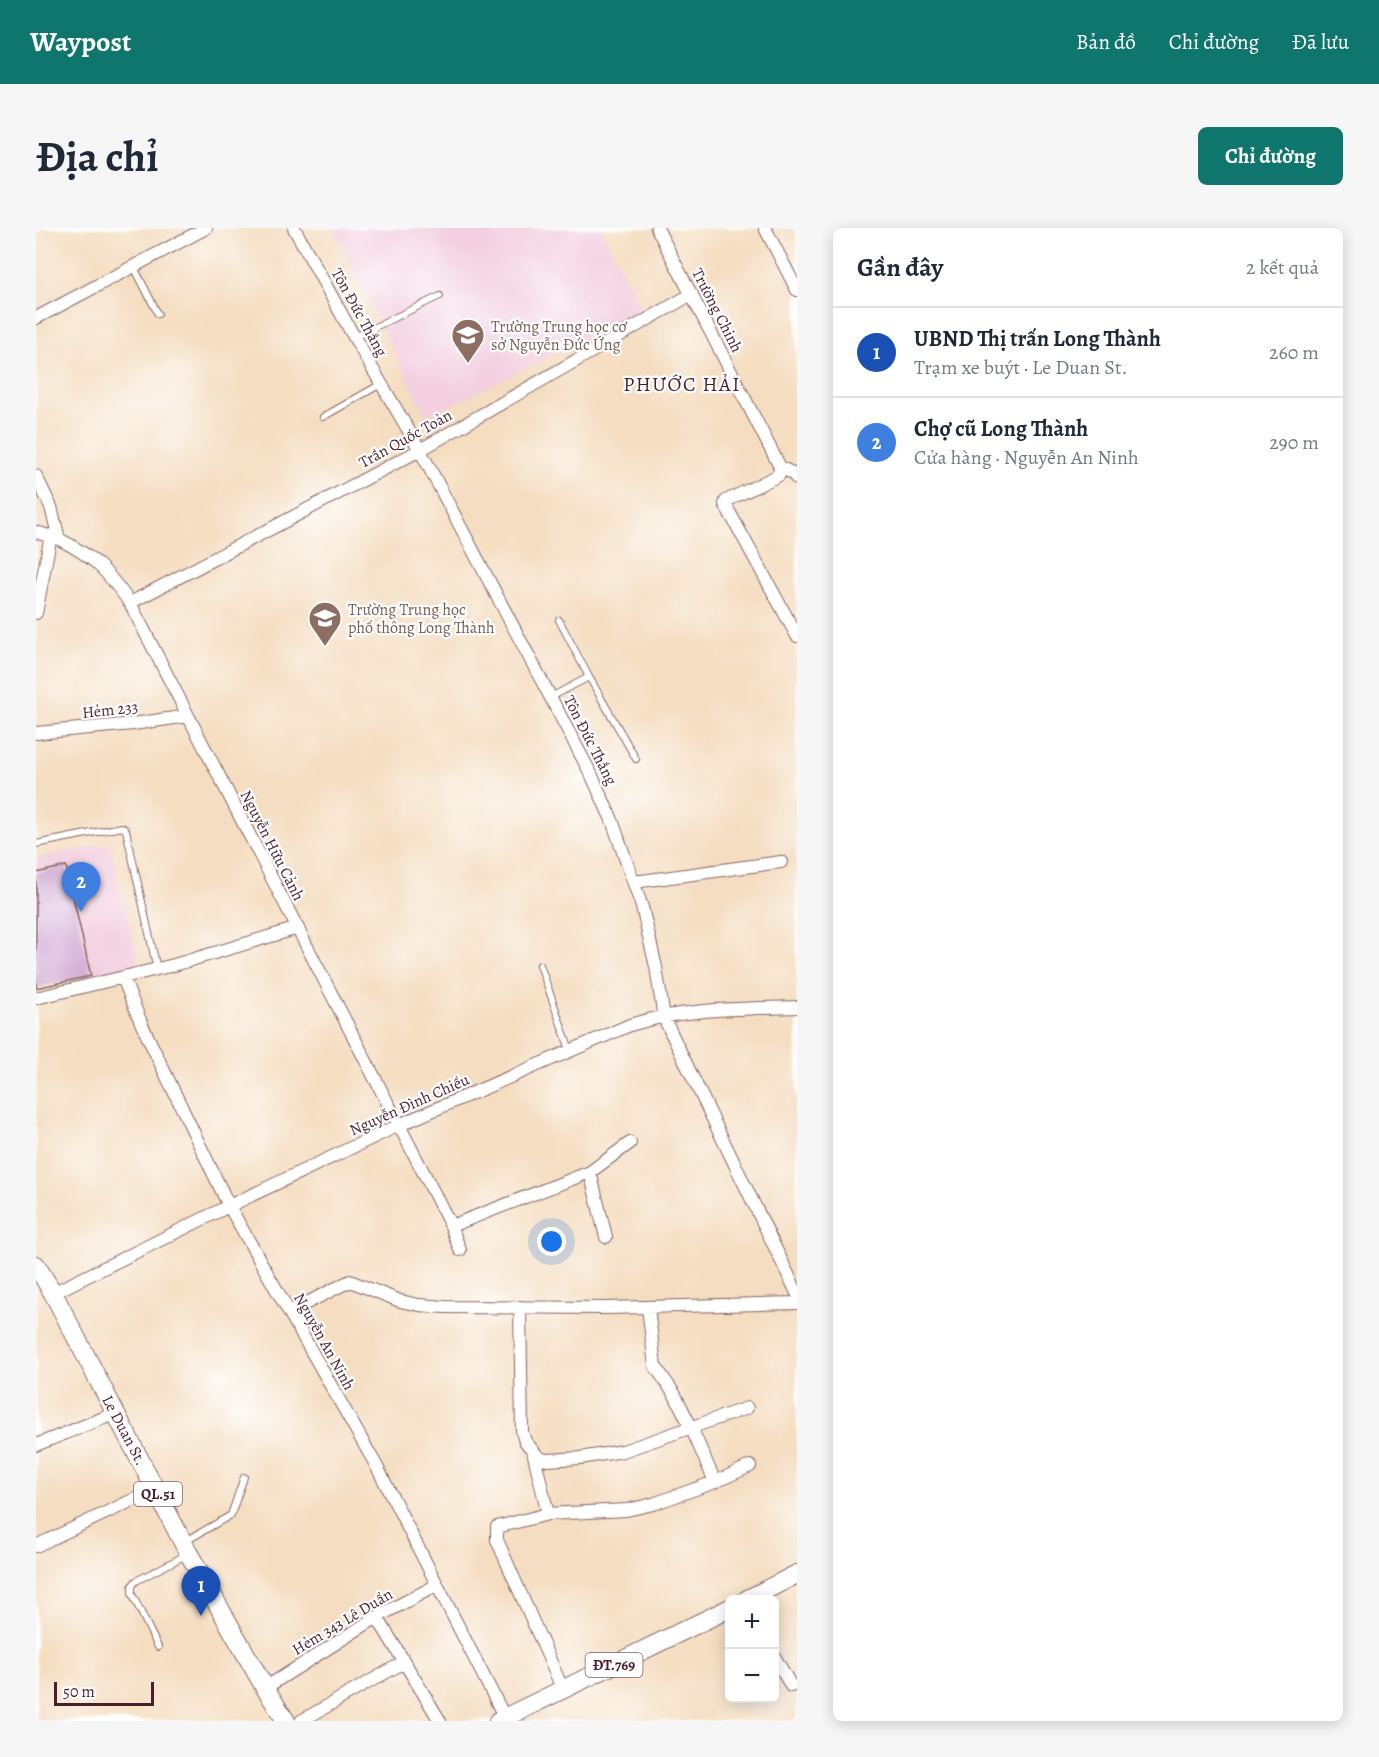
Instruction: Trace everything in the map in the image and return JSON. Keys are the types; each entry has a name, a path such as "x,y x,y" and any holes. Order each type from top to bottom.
{"main road":[{"name":"Le Duan St.","path":"36,1264 186,1548 286,1721"},
{"path":"754,1595 797,1574"},
{"name":"ĐT.769","path":"501,1719 725,1610"}],"street":[{"path":"36,318 206,228"},
{"name":"Tôn Đức Thắng","path":"294,228 420,450 592,776 612,820 634,882 656,967 664,1018 797,1293"},
{"name":"Trường Chinh","path":"657,228 780,467"},
{"path":"765,228 797,290"},
{"name":"Trần Quốc Toản","path":"130,603 420,450 692,294"},
{"path":"797,479 792,473 780,467 779,475 726,501 725,504 797,636"},
{"path":"36,477 51,507 55,537 36,613"},
{"name":"Nguyễn Hữu Cảnh","path":"36,532 55,537 84,552 107,572 130,603 451,1226 460,1250"},
{"name":"Hẻm 233","path":"36,733 133,724 188,716"},
{"path":"634,882 781,862"},
{"path":"36,998 157,970 298,928"},
{"name":"Nguyễn An Ninh","path":"123,978 141,1025 228,1206 376,1466 437,1585 501,1719"},
{"name":"Nguyễn Đình Chiểu","path":"53,1293 228,1206 399,1125 630,1025 714,1011 797,1007"},
{"path":"451,1226 590,1172 630,1143"},
{"path":"590,1172 606,1237"},
{"path":"289,1312 350,1281 400,1301 445,1307 648,1307 797,1303"},
{"path":"520,1307 522,1432 525,1441 539,1458 547,1460 580,1458 622,1451 747,1408"},
{"path":"648,1307 656,1366 675,1395 715,1482"},
{"path":"36,1446 116,1413"},
{"path":"533,1451 548,1514"},
{"path":"563,1690 497,1540 497,1527 548,1514 627,1510 653,1504 715,1482 750,1466"},
{"path":"36,1546 156,1489"},
{"name":"Hẻm 343 Lê Duẩn","path":"265,1688 377,1617 437,1585"},
{"path":"377,1617 440,1721"},
{"path":"301,1721 404,1662"},
{"path":"779,1665 791,1686"}],"lane":[{"path":"134,267 158,314"},
{"path":"354,337 440,296"},
{"path":"323,417 381,384"},
{"path":"559,620 636,759"},
{"path":"550,697 589,677"},
{"path":"36,844 122,827 126,830 157,970"},
{"path":"540,965 571,1051"},
{"path":"158,1647 132,1594 132,1586 231,1515 244,1477"}],"shaded area":[{"name":"Trường Trung học cơ sở Nguyễn Đức Ứng","path":"332,228 601,228 642,311 427,417"},
{"path":"109,843 140,966 36,988 36,858"}],"building":[{"path":"66,866 91,976 36,988 36,873"}],"place":[{"name":"Trường Trung học cơ sở Nguyễn Đức Ứng","path":"468,364"},
{"name":"Trường Trung học phổ thông Long Thành","path":"325,647"},
{"name":"Chợ cũ Long Thành","path":"81,912"},
{"name":"UBND Thị trấn Long Thành","path":"201,1616"}],"district":[{"name":"PHƯỚC HẢI","path":"682,384"}]}
